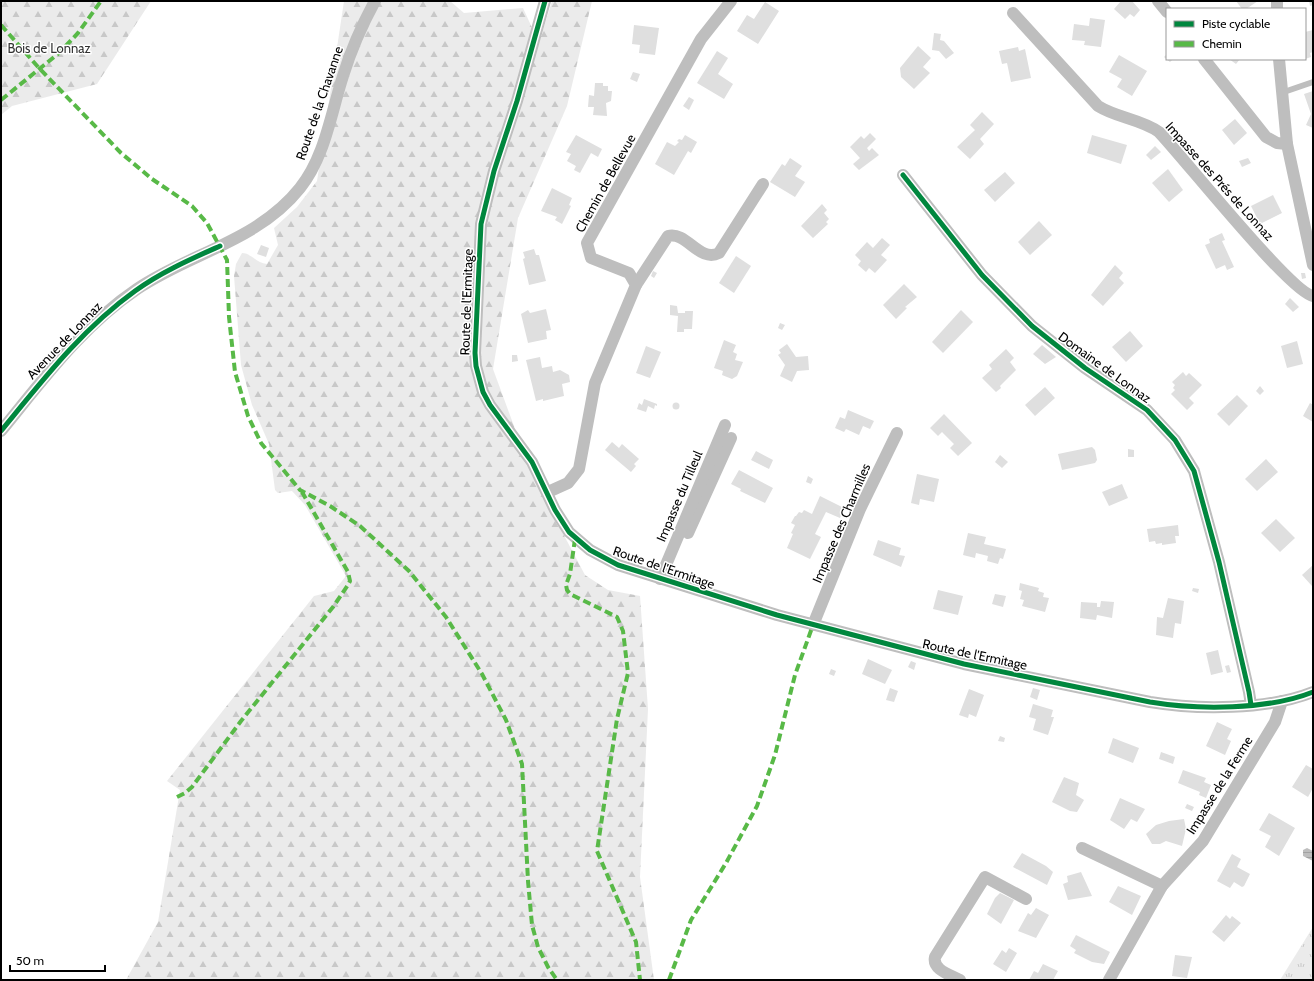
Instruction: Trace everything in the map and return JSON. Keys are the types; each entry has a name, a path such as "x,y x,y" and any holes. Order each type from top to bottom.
{"street":[{"name":"Route de la Chavanne","path":"220,246 246,234 270,218 292,197 308,177 319,154 349,56 376,1"},
{"name":"Route de l'Ermitage","path":"545,1 481,224 475,353 476,366 483,392 532,462 564,525 582,545 606,560 749,607 813,625 964,664 1150,702 1191,706 1251,705 1282,701 1313,692"},
{"name":"Chemin de Bellevue","path":"636,284 629,273 591,258 587,243 701,39 731,1"},
{"path":"1158,1 1166,11"},
{"name":"Impasse des Prés de Lonnaz","path":"1013,13 1098,106 1113,114 1146,124 1159,132 1258,245 1301,290 1313,296"},
{"path":"1205,60 1266,137 1277,143 1286,144"},
{"path":"1279,60 1286,144 1311,244 1313,265"},
{"name":"Domaine de Lonnaz","path":"903,175 982,275 1032,326 1084,368 1147,410 1176,440 1194,471 1250,692 1251,705"},
{"path":"548,492 568,483 579,469 594,383 636,284 668,236 679,237 705,254 712,255 718,253 763,184"},
{"name":"Avenue de Lonnaz","path":"1,431 64,355 116,305 155,277 220,246"},
{"name":"Impasse du Tilleul","path":"664,580 724,425"},
{"name":"Impasse des Charmilles","path":"813,625 860,509 897,434"},
{"path":"664,580 730,438"},
{"name":"Impasse de la Ferme","path":"1109,980 1162,886 1202,841 1275,722 1282,701"},
{"path":"1082,848 1162,886"},
{"path":"960,980 937,967 934,960 985,877 1026,899"}],"lane":[{"path":"1281,92 1313,82"}],"green space":[{"name":"Bois de Lonnaz","path":"1,1 151,1 97,84 12,106 1,115"},
{"path":"344,1 450,1 464,13 523,8 539,43 552,1 592,1 567,106 518,218 493,369 532,475 585,575 608,590 640,596 648,709 640,877 654,980 126,980 158,922 180,790 167,781 314,596 334,591 346,576 305,505 292,491 278,493 275,490 269,444 252,405 241,365 234,276 236,264 242,253 245,253 260,262 267,264 278,245 274,228 297,207 317,181"},
{"path":"1313,927 1313,980 1280,980"}],"shaded area":[{"path":"1307,848 1313,851 1313,861 1303,856 1303,850"}],"building":[{"path":"1121,1 1132,1 1140,10 1134,17 1130,14 1125,19 1114,9"},
{"path":"1236,1 1258,1 1248,8 1241,8"},
{"path":"1309,1 1313,1 1313,5 1310,6"},
{"path":"765,2 779,11 758,44 737,31 747,15 754,19"},
{"path":"1090,18 1105,20 1101,47 1084,45 1085,41 1072,40 1074,24 1089,26"},
{"path":"634,25 659,28 655,55 639,53 640,45 632,44"},
{"path":"1313,30 1313,52 1310,53 1311,57 1306,59 1306,32"},
{"path":"934,33 941,34 940,40 944,41 954,53 946,59 939,51 932,50"},
{"path":"918,46 931,58 923,67 930,73 914,89 901,77 900,68"},
{"path":"1018,47 1019,51 1025,49 1031,78 1011,82 1007,63 1002,64 999,51"},
{"path":"717,51 728,58 718,74 733,84 724,99 697,83"},
{"path":"1119,55 1147,71 1132,96 1117,87 1122,79 1109,72"},
{"path":"1230,60 1239,60 1236,64"},
{"path":"633,72 640,74 637,82 630,79"},
{"path":"595,83 603,83 603,86 608,86 608,91 612,91 611,101 606,103 607,116 593,115 594,107 588,107 589,95 594,96"},
{"path":"1313,91 1313,128 1306,125 1311,114 1304,94"},
{"path":"689,97 694,100 689,110 683,106"},
{"path":"982,112 994,124 980,139 984,144 970,159 957,147 975,130 970,125"},
{"path":"1235,119 1247,133 1234,145 1222,130"},
{"path":"870,133 876,139 867,148 869,151 872,148 879,155 859,170 853,164 860,158 850,147 861,136 864,139"},
{"path":"576,135 602,149 598,157 591,153 580,173 574,170 576,166 567,161 571,154 566,152"},
{"path":"685,135 697,142 691,153 688,151 674,175 655,164 667,142 675,146 679,142 677,141 679,139 682,140"},
{"path":"1092,135 1127,145 1121,164 1087,153"},
{"path":"1155,146 1161,152 1151,160 1146,155"},
{"path":"790,158 802,166 795,176 805,182 795,197 770,182 782,164 785,166"},
{"path":"1248,158 1251,163 1242,167 1239,161"},
{"path":"1168,169 1183,190 1169,202 1152,183"},
{"path":"1005,172 1015,183 995,202 984,190"},
{"path":"552,188 572,198 569,205 571,206 562,224 555,220 557,217 541,211"},
{"path":"1273,195 1282,213 1260,224 1251,206"},
{"path":"822,204 827,210 824,213 829,219 826,222 828,224 813,238 801,226"},
{"path":"1039,221 1052,235 1030,255 1018,242"},
{"path":"1222,233 1225,240 1222,241 1234,267 1227,270 1225,265 1216,269 1205,245 1210,243 1209,239"},
{"path":"882,238 890,245 881,255 887,260 875,273 869,268 866,272 858,265 861,261 855,255 867,242 873,248"},
{"path":"261,245 269,248 266,257 257,254"},
{"path":"534,249 536,255 539,255 546,281 529,285 523,259 525,258 523,252"},
{"path":"736,256 751,266 734,293 719,283"},
{"path":"1115,265 1123,273 1119,278 1124,283 1103,306 1091,295"},
{"path":"653,271 657,273 654,278 651,276"},
{"path":"1301,273 1305,273 1306,278 1302,279"},
{"path":"904,284 917,297 905,307 907,308 896,319 883,305"},
{"path":"1290,298 1299,307 1293,312 1285,304"},
{"path":"670,305 677,306 678,313 693,311 692,329 684,329 684,332 677,332 678,316 670,315"},
{"path":"546,309 551,330 546,331 547,339 528,343 521,314 528,310 530,313"},
{"path":"961,310 973,322 943,353 932,342"},
{"path":"780,323 785,325 782,330 778,328"},
{"path":"1130,331 1143,346 1126,362 1112,347"},
{"path":"724,340 736,345 733,352 737,354 735,360 743,362 737,376 732,379 722,375 723,371 714,368"},
{"path":"1297,341 1303,364 1287,368 1281,346"},
{"path":"787,344 796,357 808,356 809,370 797,371 792,382 780,376 785,365 778,355 781,353 779,350"},
{"path":"1042,345 1056,357 1045,364 1033,354"},
{"path":"646,346 661,352 650,378 636,373"},
{"path":"1006,349 1014,358 1010,362 1016,370 996,392 982,378 992,369 989,365"},
{"path":"512,355 517,355 518,361 512,362"},
{"path":"540,357 542,368 552,366 553,372 560,370 569,375 570,382 562,384 564,396 543,401 543,399 536,401 526,360"},
{"path":"1183,372 1186,376 1189,373 1202,385 1189,398 1194,403 1187,410 1171,394 1175,390 1173,388 1175,385 1172,382"},
{"path":"1260,386 1264,391 1260,395 1256,391"},
{"path":"1045,387 1055,398 1035,416 1025,405"},
{"path":"1237,395 1248,406 1229,426 1217,414"},
{"path":"644,399 657,404 657,406 655,405 654,409 648,406 646,412 637,409 639,403 642,405"},
{"path":"676,403 679,406 676,409 673,406"},
{"path":"1310,403 1313,405 1313,422 1303,416"},
{"path":"848,410 874,421 870,429 863,426 859,435 846,429 844,432 835,428 840,417 845,419"},
{"path":"944,414 972,443 958,456 950,448 954,444 942,432 938,436 930,428"},
{"path":"612,442 619,448 622,444 639,459 634,464 636,466 631,472 605,450"},
{"path":"1092,447 1095,450 1097,460 1095,463 1062,470 1058,454"},
{"path":"1128,449 1134,450 1134,457 1128,457"},
{"path":"756,451 773,460 769,469 751,460"},
{"path":"1000,455 1008,462 1002,468 995,462"},
{"path":"1266,459 1278,472 1257,491 1245,479"},
{"path":"739,470 773,488 765,503 740,491 741,489 731,484"},
{"path":"917,474 939,479 934,502 920,499 919,505 911,503"},
{"path":"808,476 813,479 811,484 806,482"},
{"path":"1122,484 1128,498 1109,506 1102,492"},
{"path":"820,496 844,508 840,518 826,512 815,534 821,537 810,559 787,548 793,534 791,533 795,525 791,523 795,516 799,512 802,513 804,510 812,514"},
{"path":"1276,519 1295,538 1280,552 1261,533"},
{"path":"1178,525 1179,536 1175,536 1176,543 1162,545 1162,543 1156,544 1155,541 1149,542 1147,529"},
{"path":"968,533 986,537 984,544 1006,549 1003,559 1000,558 998,564 987,561 988,556 976,553 975,558 963,555"},
{"path":"878,540 901,548 899,555 905,556 901,567 873,555"},
{"path":"1313,565 1313,585 1312,586 1302,575"},
{"path":"1020,583 1039,588 1038,591 1044,593 1043,597 1049,598 1045,612 1022,606 1024,600 1020,599 1022,591 1019,590"},
{"path":"1193,588 1199,589 1198,593 1192,591"},
{"path":"938,590 963,596 958,615 933,609"},
{"path":"995,594 1006,596 1003,607 992,604"},
{"path":"1168,598 1184,601 1181,624 1175,623 1173,638 1156,635 1157,617 1163,618"},
{"path":"1101,601 1114,602 1112,618 1097,615 1096,620 1080,618 1081,602 1097,603 1097,607 1100,607"},
{"path":"1218,650 1223,672 1211,675 1206,653"},
{"path":"868,659 892,670 885,684 862,674"},
{"path":"911,661 916,663 914,670 908,667"},
{"path":"1229,665 1231,672 1227,673 1225,666"},
{"path":"831,669 836,671 834,676 829,674"},
{"path":"890,688 898,691 894,702 886,700"},
{"path":"1033,688 1040,690 1037,700 1030,697"},
{"path":"969,689 984,695 976,717 969,714 968,718 959,715"},
{"path":"1033,704 1053,710 1051,717 1054,717 1048,735 1033,730 1036,719 1029,717"},
{"path":"1217,722 1232,729 1227,739 1231,741 1225,755 1206,746"},
{"path":"1000,736 1005,738 1004,742 998,741"},
{"path":"1113,738 1139,748 1133,763 1108,753"},
{"path":"1161,752 1175,757 1173,764 1159,759"},
{"path":"1306,765 1313,769 1313,788 1308,797 1292,787"},
{"path":"1183,770 1206,778 1204,782 1211,785 1206,798 1199,795 1200,792 1178,783"},
{"path":"1064,777 1079,783 1076,795 1084,800 1077,812 1070,811 1052,802"},
{"path":"1120,798 1145,809 1137,822 1131,819 1124,829 1110,820"},
{"path":"1187,804 1194,807 1192,811 1185,808"},
{"path":"1269,813 1295,828 1279,856 1265,847 1271,836 1259,830"},
{"path":"1184,819 1186,829 1182,846 1166,841 1160,844 1152,844 1146,834 1156,825"},
{"path":"1022,853 1046,866 1053,872 1047,885 1013,867"},
{"path":"1232,854 1241,859 1237,867 1250,874 1242,887 1234,882 1230,888 1217,881"},
{"path":"1081,872 1092,896 1068,900 1063,884 1068,882 1067,876"},
{"path":"1118,886 1141,896 1132,915 1109,902"},
{"path":"1000,893 1014,900 1001,924 987,914 995,898"},
{"path":"1036,908 1049,915 1036,938 1018,931 1028,913 1031,915"},
{"path":"1226,915 1230,919 1232,916 1241,923 1224,942 1212,932"},
{"path":"1076,935 1110,952 1104,964 1092,962 1074,953 1076,950 1070,946"},
{"path":"1009,948 1017,953 1006,972 993,964 1002,950 1006,953"},
{"path":"1175,955 1192,957 1187,978 1172,976"},
{"path":"1043,964 1058,971 1053,980 1029,980 1034,971 1038,973"}],"marked path":[{"path":"1,100 59,53 78,33 101,1"},
{"path":"1,25 39,68 121,153 152,179 192,206 207,223 227,260 229,317 235,372 248,416 261,443 300,490 330,506 360,526 409,571 446,617 482,674 506,720 522,764 528,881 532,925 538,947 548,967 557,980"},
{"path":"177,797 192,787 241,721 333,607 350,581 348,572 302,492"},
{"path":"575,539 570,574 566,585 567,590 570,594 617,617 623,631 628,673 617,719 597,851 636,942 640,980"},
{"path":"669,980 691,920 726,863 757,806 775,755 795,675 813,625"}],"cycle path":[{"path":"545,1 517,101 494,171 481,224 475,353 476,366 483,392 490,405 532,462 555,510 569,532 590,550 618,565 777,615 964,664 1169,705 1233,707 1275,702 1295,698 1313,692"},
{"path":"903,175 982,275 1032,326 1085,368 1147,410 1175,440 1194,471 1219,562 1251,705"},
{"path":"1,431 64,356 97,322 135,291 155,278 176,266 220,246"}]}
